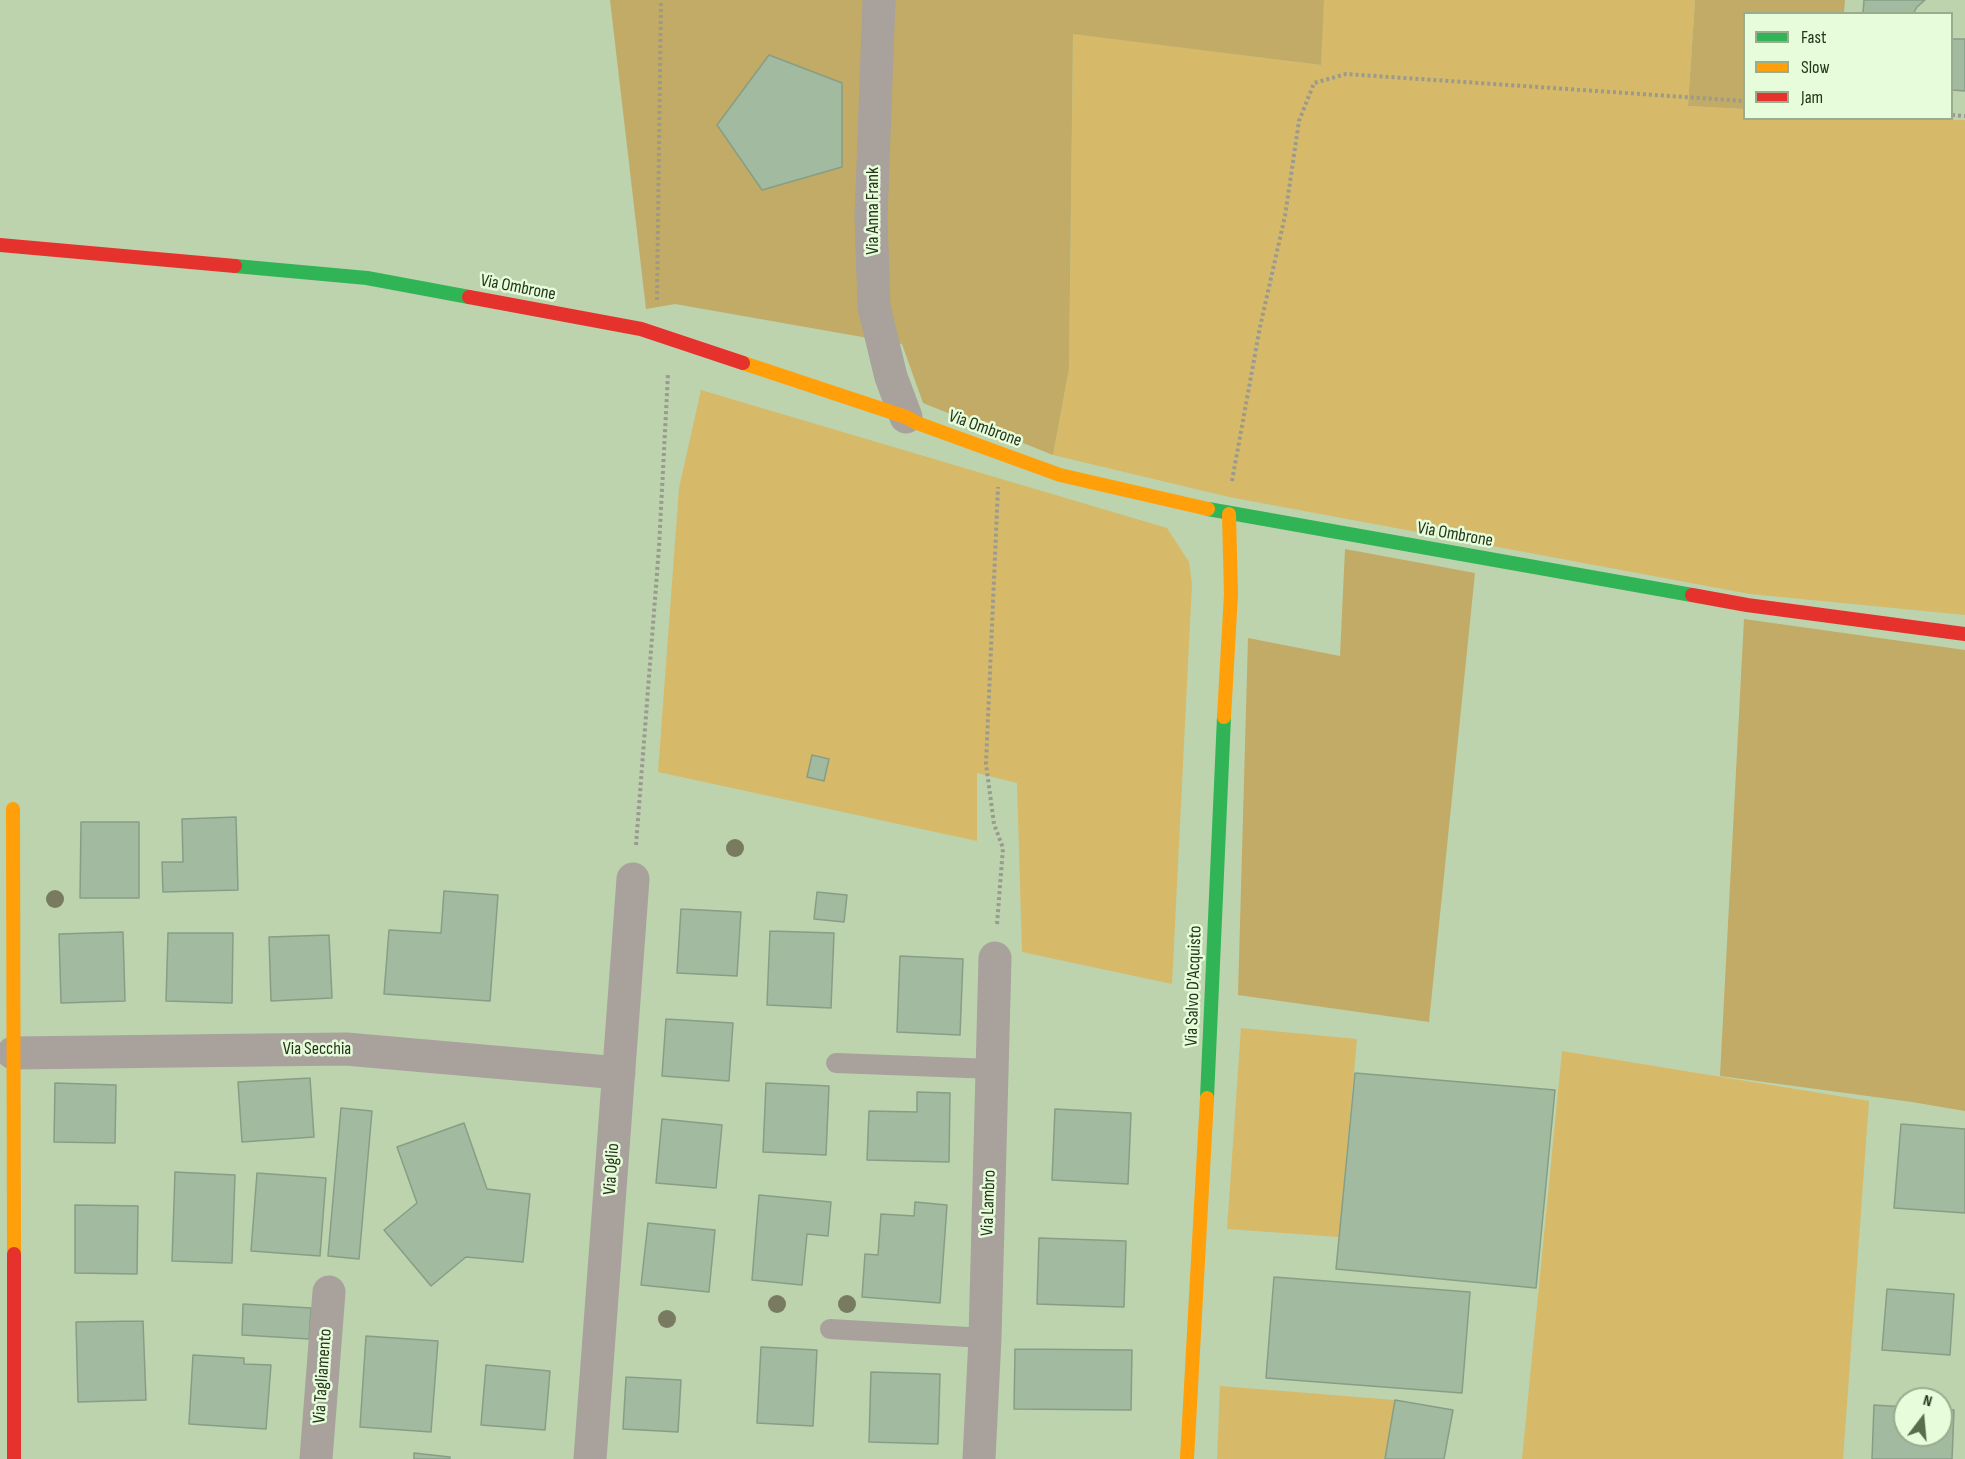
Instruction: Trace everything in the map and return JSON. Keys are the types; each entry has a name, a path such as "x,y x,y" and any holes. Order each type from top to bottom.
{"street":[{"name":"Via Anna Frank","path":"879,0 871,218 874,308 891,377 906,417"},
{"name":"Via Ombrone","path":"0,245 367,278 641,329 906,417 1060,475 1229,514 1747,604 1965,634"},
{"name":"Via Salvo D'Acquisto","path":"1187,1459 1231,594 1229,514"},
{"path":"13,809 6,922 13,1053 14,1459"},
{"name":"Via Oglio","path":"590,1459 633,879"},
{"name":"Via Lambro","path":"980,1459 995,958"},
{"name":"Via Secchia","path":"13,1053 346,1049 619,1073"},
{"name":"Via Tagliamento","path":"316,1459 329,1292"}],"lane":[{"path":"836,1063 993,1069"},
{"path":"830,1329 985,1338"}],"path":[{"path":"633,879 659,558 670,339 657,300 661,0"},
{"path":"1229,514 1229,497 1260,327 1285,216 1299,122 1314,83 1346,74 1743,101"},
{"path":"995,958 1003,848 994,824 987,764 999,452"}],"shaded area":[{"path":"610,0 1324,0 1321,65 1073,34 1069,369 1053,455 923,403 902,344 675,304 646,309"},
{"path":"1324,0 1695,0 1688,106 1743,109 1743,120 1965,120 1965,615 1750,594 1229,497 1053,455 1069,369 1073,33 1320,65"},
{"path":"1695,0 1845,0 1844,12 1743,12 1743,109 1688,106"},
{"path":"701,390 1167,528 1189,562 1192,584 1172,984 1022,952 1017,783 977,773 977,841 658,772 679,488"},
{"path":"1345,549 1475,573 1429,1022 1238,995 1248,638 1340,656"},
{"path":"1744,619 1965,650 1965,1111 1720,1076"},
{"path":"1241,1028 1357,1039 1339,1237 1227,1229"},
{"path":"1562,1051 1869,1101 1843,1459 1522,1459"},
{"path":"1220,1386 1395,1400 1385,1459 1217,1459"}],"building":[{"path":"1864,0 1925,0 1914,12 1863,12"},
{"path":"1953,39 1965,39 1965,91 1953,90"},
{"path":"769,55 842,83 842,167 762,190 717,125"},
{"path":"812,755 829,759 824,781 807,777"},
{"path":"236,817 238,890 163,892 162,862 183,862 182,819"},
{"path":"81,822 139,822 139,898 80,898"},
{"path":"444,891 498,895 490,1001 384,994 389,930 441,933"},
{"path":"817,892 847,895 844,922 814,919"},
{"path":"681,909 741,912 737,976 677,973"},
{"path":"770,931 834,933 831,1008 767,1005"},
{"path":"123,932 125,1001 61,1003 59,934"},
{"path":"168,933 233,933 232,1003 166,1001"},
{"path":"329,935 332,998 271,1001 269,937"},
{"path":"900,956 963,959 960,1035 897,1032"},
{"path":"666,1019 733,1023 729,1081 662,1076"},
{"path":"1355,1073 1555,1090 1536,1288 1336,1269"},
{"path":"310,1078 314,1137 242,1142 238,1082"},
{"path":"55,1083 116,1085 115,1143 54,1142"},
{"path":"766,1083 829,1086 826,1155 763,1152"},
{"path":"917,1092 950,1093 949,1162 867,1160 869,1111 917,1112"},
{"path":"341,1108 372,1111 359,1259 328,1256"},
{"path":"1055,1109 1131,1113 1128,1184 1052,1180"},
{"path":"662,1119 722,1125 716,1188 656,1183"},
{"path":"464,1123 487,1189 530,1194 523,1262 466,1257 431,1286 384,1230 417,1203 397,1147"},
{"path":"1901,1124 1965,1129 1965,1213 1894,1208"},
{"path":"175,1172 235,1175 232,1263 172,1261"},
{"path":"257,1173 326,1178 320,1256 251,1251"},
{"path":"759,1195 831,1202 828,1236 807,1234 802,1285 752,1280"},
{"path":"915,1202 947,1205 940,1303 862,1297 865,1254 878,1255 881,1214 914,1216"},
{"path":"75,1205 138,1206 137,1274 75,1273"},
{"path":"648,1223 715,1230 709,1292 641,1285"},
{"path":"1039,1238 1126,1241 1124,1307 1037,1304"},
{"path":"1274,1277 1470,1292 1462,1393 1266,1378"},
{"path":"1887,1289 1954,1294 1950,1355 1882,1350"},
{"path":"243,1304 311,1308 309,1339 242,1335"},
{"path":"143,1321 146,1400 78,1402 76,1322"},
{"path":"366,1336 438,1341 431,1432 360,1427"},
{"path":"761,1347 817,1350 813,1426 757,1423"},
{"path":"1015,1349 1132,1350 1131,1410 1014,1409"},
{"path":"193,1355 244,1358 244,1364 271,1365 266,1429 189,1424"},
{"path":"486,1365 550,1371 545,1430 481,1425"},
{"path":"871,1372 940,1374 938,1444 869,1442"},
{"path":"626,1377 681,1380 678,1432 623,1429"},
{"path":"1395,1400 1453,1410 1444,1459 1385,1459"},
{"path":"1874,1405 1893,1406 1893,1447 1952,1447 1952,1459 1872,1459"},
{"path":"414,1453 450,1457 450,1459 414,1459"}],"traffic: fast":[{"path":"235,266 367,278 469,297"},
{"path":"1208,509 1692,595"},
{"path":"1207,1098 1224,717"}],"traffic: slow":[{"path":"743,363 906,417 1060,475 1208,509"},
{"path":"1224,717 1231,594 1229,514"},
{"path":"13,809 14,1254"},
{"path":"1187,1459 1207,1098"}],"traffic: jam":[{"path":"0,245 235,266"},
{"path":"469,297 641,329 743,363"},
{"path":"1692,595 1747,605 1965,634"},
{"path":"14,1254 14,1459"}]}
